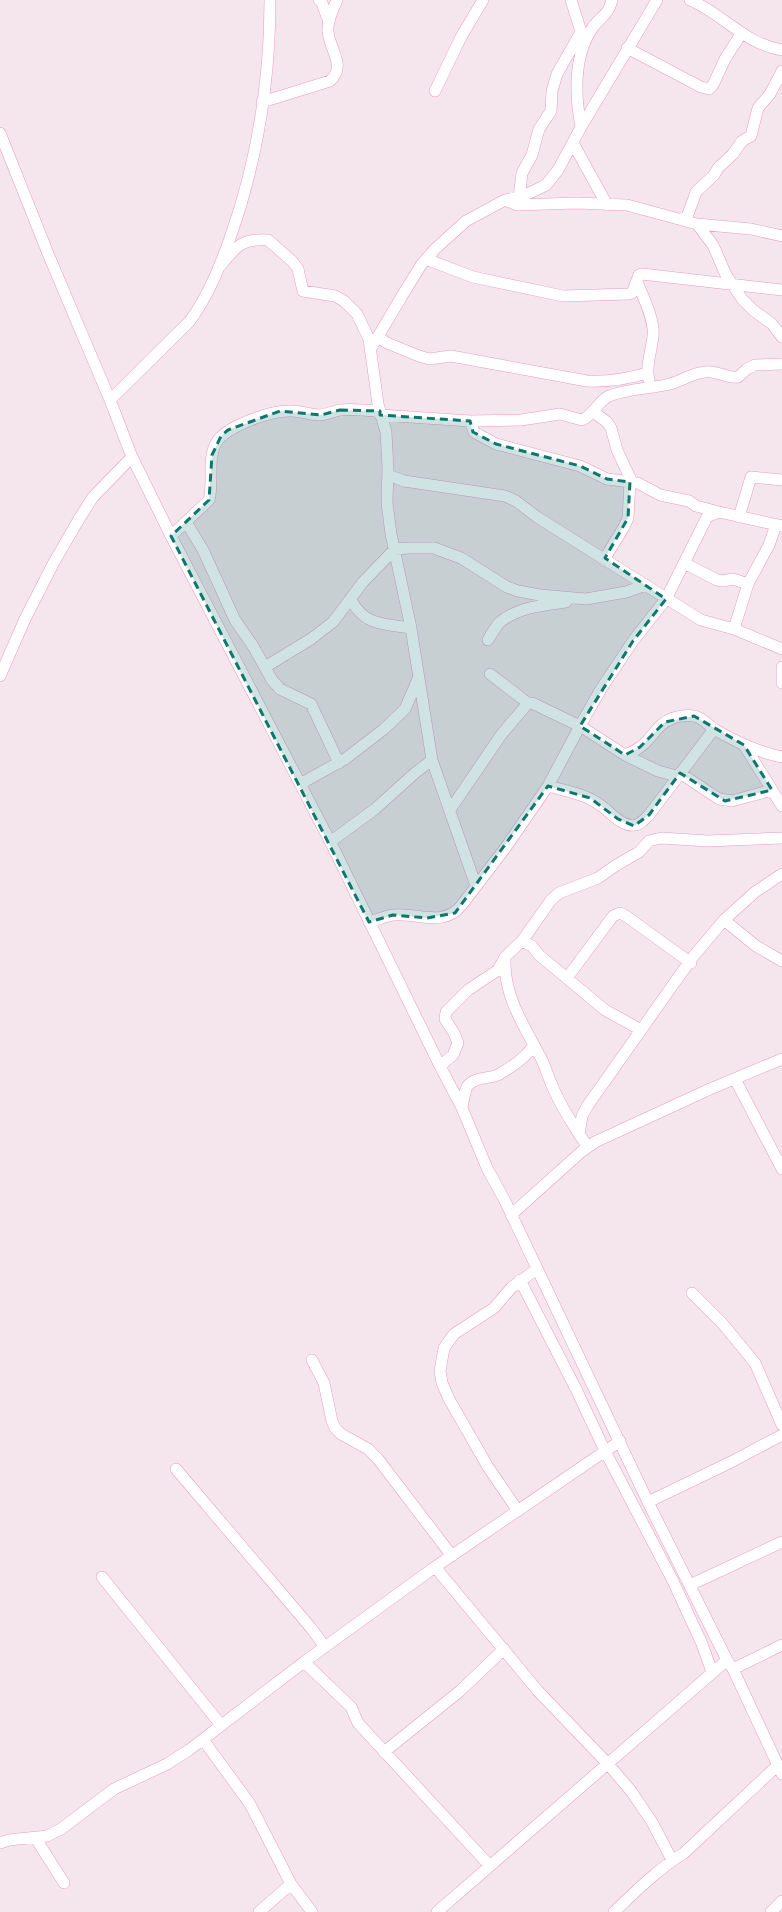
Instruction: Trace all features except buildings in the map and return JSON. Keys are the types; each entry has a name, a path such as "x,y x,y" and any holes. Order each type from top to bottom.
{"street":[{"path":"221,265 254,157 270,41 270,0"},
{"path":"319,0 322,3 329,22"},
{"path":"262,102 332,79 338,66 329,39 329,22 337,0"},
{"path":"435,91 461,37 483,0"},
{"path":"571,0 580,32 586,43"},
{"path":"581,127 577,101 579,61 593,27 608,13 612,0"},
{"path":"370,350 402,296 426,259 435,249 466,221 505,200 519,198 538,191 546,185 558,170 627,48 657,0"},
{"path":"690,0 740,31 741,34 765,46 782,50"},
{"path":"519,198 522,173 532,155 536,135 551,111 552,91 555,79 580,32"},
{"path":"627,48 702,87 709,89 713,85 725,59 741,34"},
{"path":"681,219 687,217 694,196 700,188 734,154 742,141 751,136 758,108 770,94 782,71"},
{"path":"0,133 132,457 171,536 330,842 462,1108 487,1168 537,1268 648,1502 779,1761 684,1853 672,1860 644,1883 614,1912"},
{"path":"573,143 607,205"},
{"path":"505,200 517,205 582,203 627,205 697,224 752,229 782,236"},
{"path":"697,224 713,244 731,284 748,306 772,324 782,337"},
{"path":"110,400 189,322 221,265 231,251 241,243 250,240 268,240 292,261 298,269 303,291 335,296 344,301 357,314 369,339 380,413 386,432 388,475 387,498 391,534 411,628 432,760 476,886"},
{"path":"426,259 473,277 563,296 629,294 632,293 642,274 782,290"},
{"path":"637,282 643,294 653,327 647,373 649,381 654,386"},
{"path":"378,337 404,351 429,359 452,356 587,381 606,382 626,379 647,373"},
{"path":"171,536 209,500 212,455 218,440 228,430 247,421 280,411 290,410 320,415 340,410 470,421 521,420 560,414 582,420 593,412 608,396 633,389 672,383 704,372 718,373 735,378 755,365 782,364"},
{"path":"593,412 607,422 611,428 617,450 631,482 628,518 624,528 604,558"},
{"path":"470,421 474,432 496,444 580,466 607,479 631,482 646,486 660,495 689,501 696,506 779,526 748,584 734,629"},
{"path":"0,676 24,619 79,519 93,498 132,457"},
{"path":"388,475 404,481 505,496 516,501 564,534 700,620 734,629 782,649"},
{"path":"740,517 751,477 782,480"},
{"path":"387,498 391,491 404,481"},
{"path":"369,922 394,915 427,918 451,916 455,913 506,847 548,786 580,726 633,641 666,599 703,522 707,517 719,512"},
{"path":"186,522 203,550 234,620 253,646 272,680 280,689 311,704 338,763"},
{"path":"265,667 322,631 333,622 372,571 395,549 434,548 461,558 506,587 518,591 586,599"},
{"path":"684,563 717,580 723,581 733,578 748,584"},
{"path":"488,640 500,623 526,609 626,592 646,585"},
{"path":"351,600 357,611 369,620 411,628"},
{"path":"782,667 782,683"},
{"path":"490,674 528,703 537,705 580,726 626,756 658,771 678,774 719,799 732,802 772,790"},
{"path":"300,784 338,763 384,729 405,709 418,679"},
{"path":"450,810 501,735 528,703"},
{"path":"626,756 647,741 660,725 673,718 694,716 701,718 714,729 744,745 766,754 782,756"},
{"path":"548,786 590,798 618,819 634,826 642,823 649,815 678,774 714,729"},
{"path":"744,745 782,805"},
{"path":"330,842 375,810 415,773 432,760"},
{"path":"440,1066 453,1055 458,1043 454,1033 444,1017 446,1012 468,990 498,970 505,957 522,940 551,900 559,893 598,878 639,852 649,841 655,838 715,841 782,838"},
{"path":"579,1134 582,1116 588,1105 641,1030 724,920 755,892 782,874"},
{"path":"568,978 613,916 620,913 691,963"},
{"path":"724,920 756,946 782,961"},
{"path":"522,940 532,946 538,955 568,978 605,1010 641,1030"},
{"path":"505,957 505,973 508,989 520,1020 542,1061 556,1094 588,1147"},
{"path":"462,1108 469,1084 479,1079 498,1074 528,1054 534,1046"},
{"path":"511,1215 588,1147 616,1131 782,1059"},
{"path":"735,1079 782,1169"},
{"path":"518,1511 488,1467 449,1399 442,1383 440,1371 444,1348 451,1337 494,1308 520,1280 537,1268"},
{"path":"520,1280 576,1389 605,1451 672,1581 702,1644 712,1672"},
{"path":"692,1293 722,1323 755,1364 782,1425"},
{"path":"312,1360 324,1383 332,1421 335,1428 341,1434 368,1449 378,1459 452,1556"},
{"path":"648,1502 731,1462 782,1435"},
{"path":"0,1843 9,1840 36,1839 47,1836 61,1829 114,1789 167,1764 204,1741 221,1725 304,1662 452,1556 620,1442"},
{"path":"176,1469 311,1628 325,1647"},
{"path":"690,1585 782,1542"},
{"path":"435,1568 538,1691 608,1764 630,1791 652,1822 672,1860"},
{"path":"102,1577 221,1725"},
{"path":"437,1912 489,1865 608,1764 712,1672 782,1645"},
{"path":"384,1752 460,1691 504,1649"},
{"path":"304,1662 351,1707 358,1723 489,1865"},
{"path":"204,1741 250,1804 291,1884 312,1912"},
{"path":"36,1839 64,1883"},
{"path":"259,1912 291,1884"},
{"path":"771,1912 782,1901"}],"highlighted area":[{"path":"340,410 380,411 380,415 470,421 473,432 496,444 580,466 607,479 630,482 628,518 605,558 666,599 633,641 580,726 625,755 640,747 665,722 694,716 744,745 772,790 725,801 680,773 649,815 634,826 618,819 590,798 548,786 455,913 427,918 393,915 369,922 171,536 209,500 212,455 221,436 228,430 280,411 321,415"}]}
